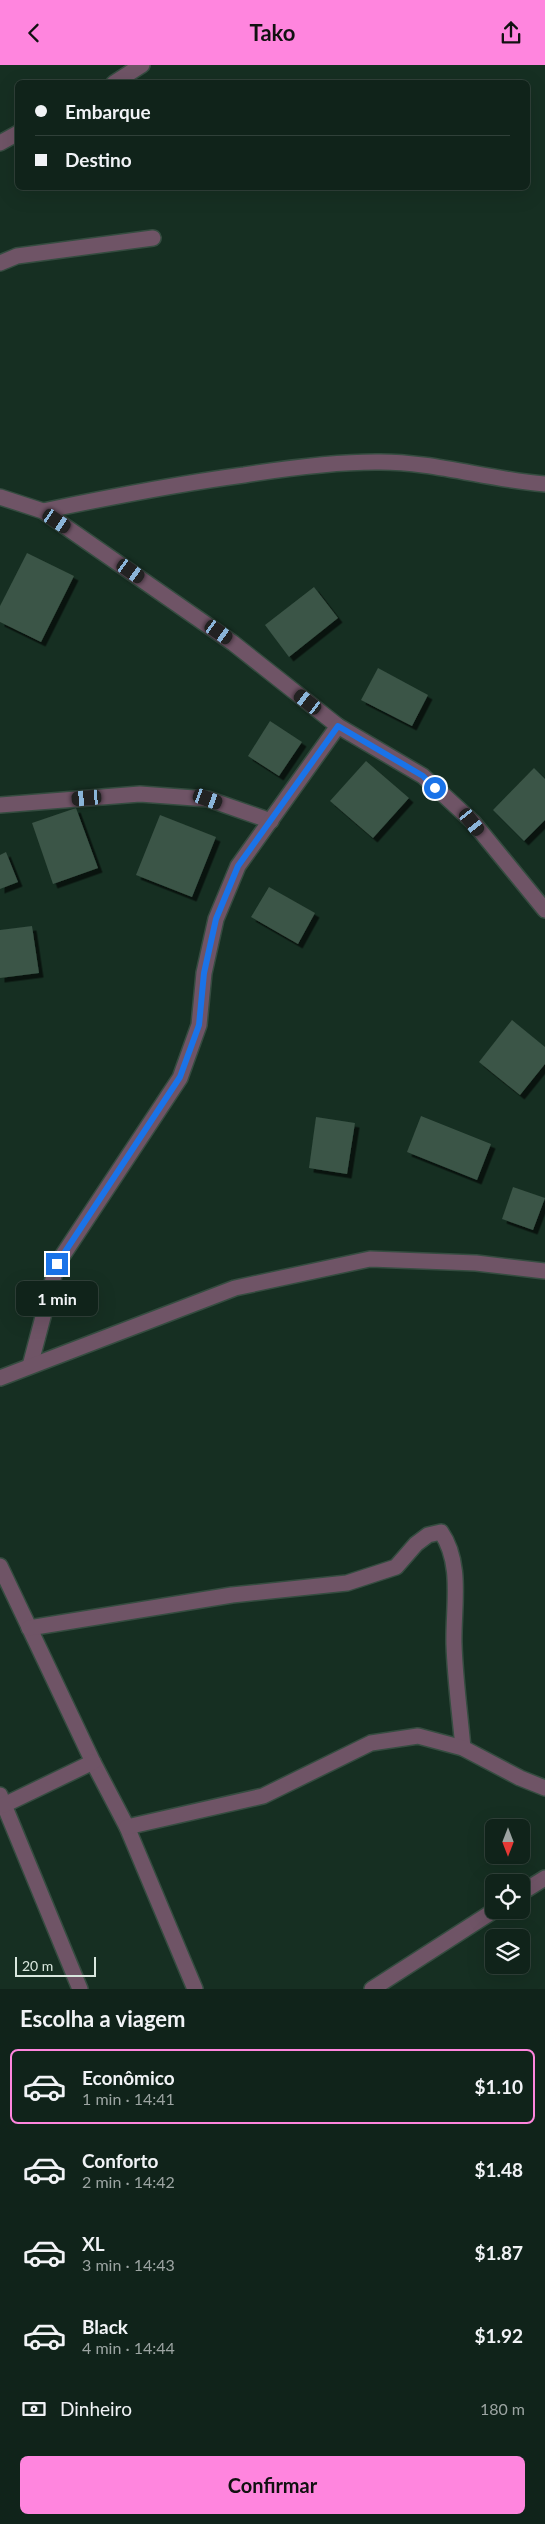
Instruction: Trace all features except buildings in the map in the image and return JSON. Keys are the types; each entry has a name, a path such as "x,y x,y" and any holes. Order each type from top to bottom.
{"street":[{"path":"119,80 142,65"},
{"path":"0,143 15,135"},
{"path":"0,263 16,255 153,238"},
{"path":"43,511 158,487 311,465 387,463 433,467 478,476 545,484"},
{"path":"0,497 43,511 233,643 338,726 423,776 472,822 545,911"},
{"path":"30,1366 57,1264 180,1077 199,1025 204,973 216,919 238,866 338,726"},
{"path":"0,805 140,794 208,799 270,821"},
{"path":"0,1378 235,1288 370,1259 476,1263 545,1271"},
{"path":"29,1628 232,1595 347,1583 396,1567 416,1544 428,1535 442,1532 451,1546 455,1577 454,1645 463,1748"},
{"path":"0,1566 93,1762 127,1827 195,1989"},
{"path":"127,1827 263,1796 371,1743 418,1736 463,1748 520,1778 545,1787"},
{"path":"80,1989 6,1827 2,1800 93,1762"},
{"path":"530,1887 545,1878"},
{"path":"372,1989 485,1916"}],"route":[{"path":"57,1264 180,1077 199,1025 204,973 216,919 238,866 338,726 423,776 435,788"}]}
